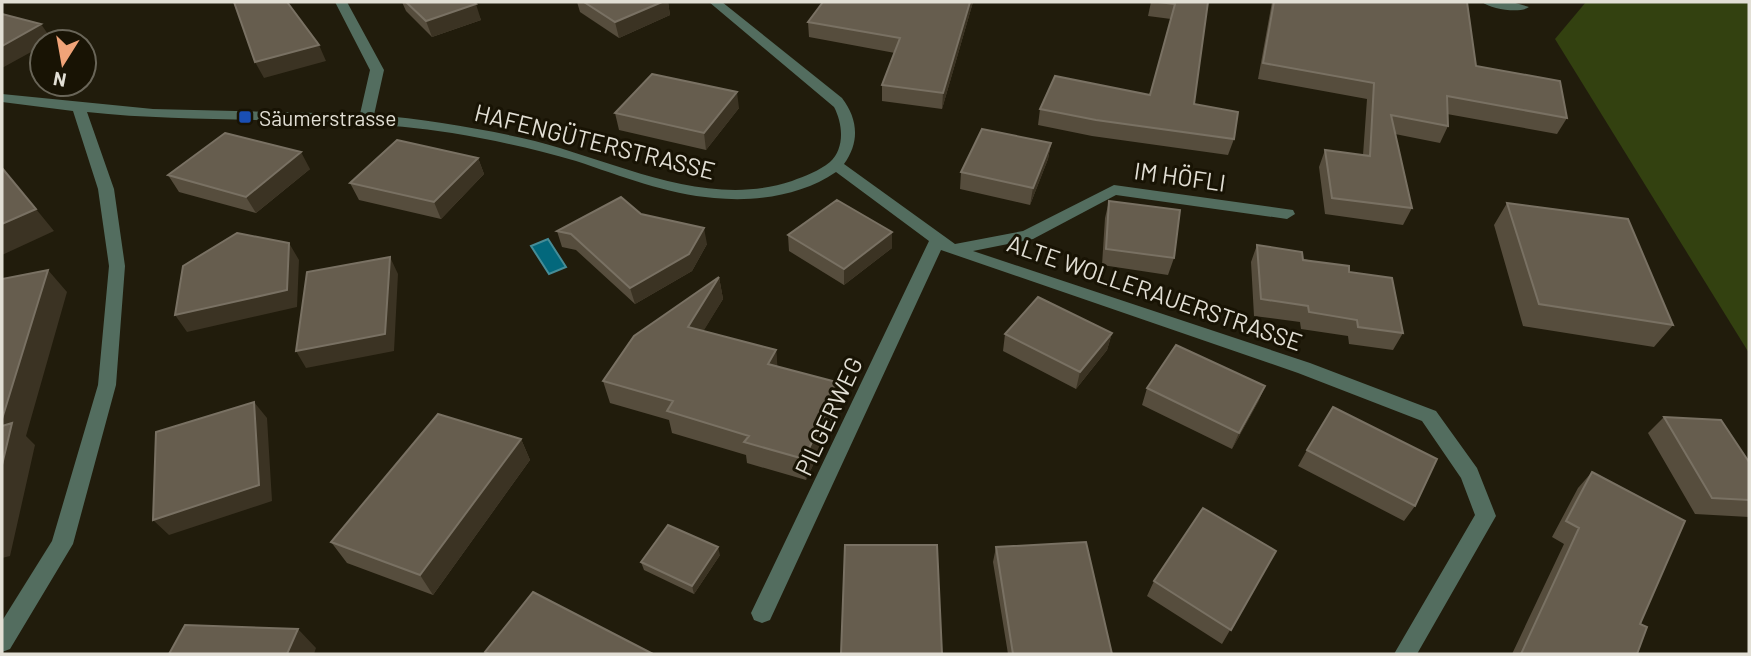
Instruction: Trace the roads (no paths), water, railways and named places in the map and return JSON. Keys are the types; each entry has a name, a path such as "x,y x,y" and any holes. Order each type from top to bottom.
{"street":[{"path":"341,2 377,70 366,118"},
{"path":"715,2 837,101 849,128 847,146 836,164"},
{"path":"1488,2 1523,7"},
{"name":"HAFENGÜTERSTRASSE","path":"2,98 79,109 245,117 366,118 489,135 546,148 714,196 742,197 773,192 799,185 836,164"},
{"path":"2,641 62,544 107,385 117,266 106,188 79,109"},
{"name":"ALTE WOLLERAUERSTRASSE","path":"836,164 945,245 1304,368 1429,416 1470,474 1486,516 1405,654"},
{"name":"IM HÖFLI","path":"945,245 1027,235 1114,190 1287,214"},
{"name":"PILGERWEG","path":"762,613 945,245"}],"water":[{"path":"548,239 566,267 549,274 531,246"}],"place":[{"name":"Säumerstrasse","path":"245,117"}]}
